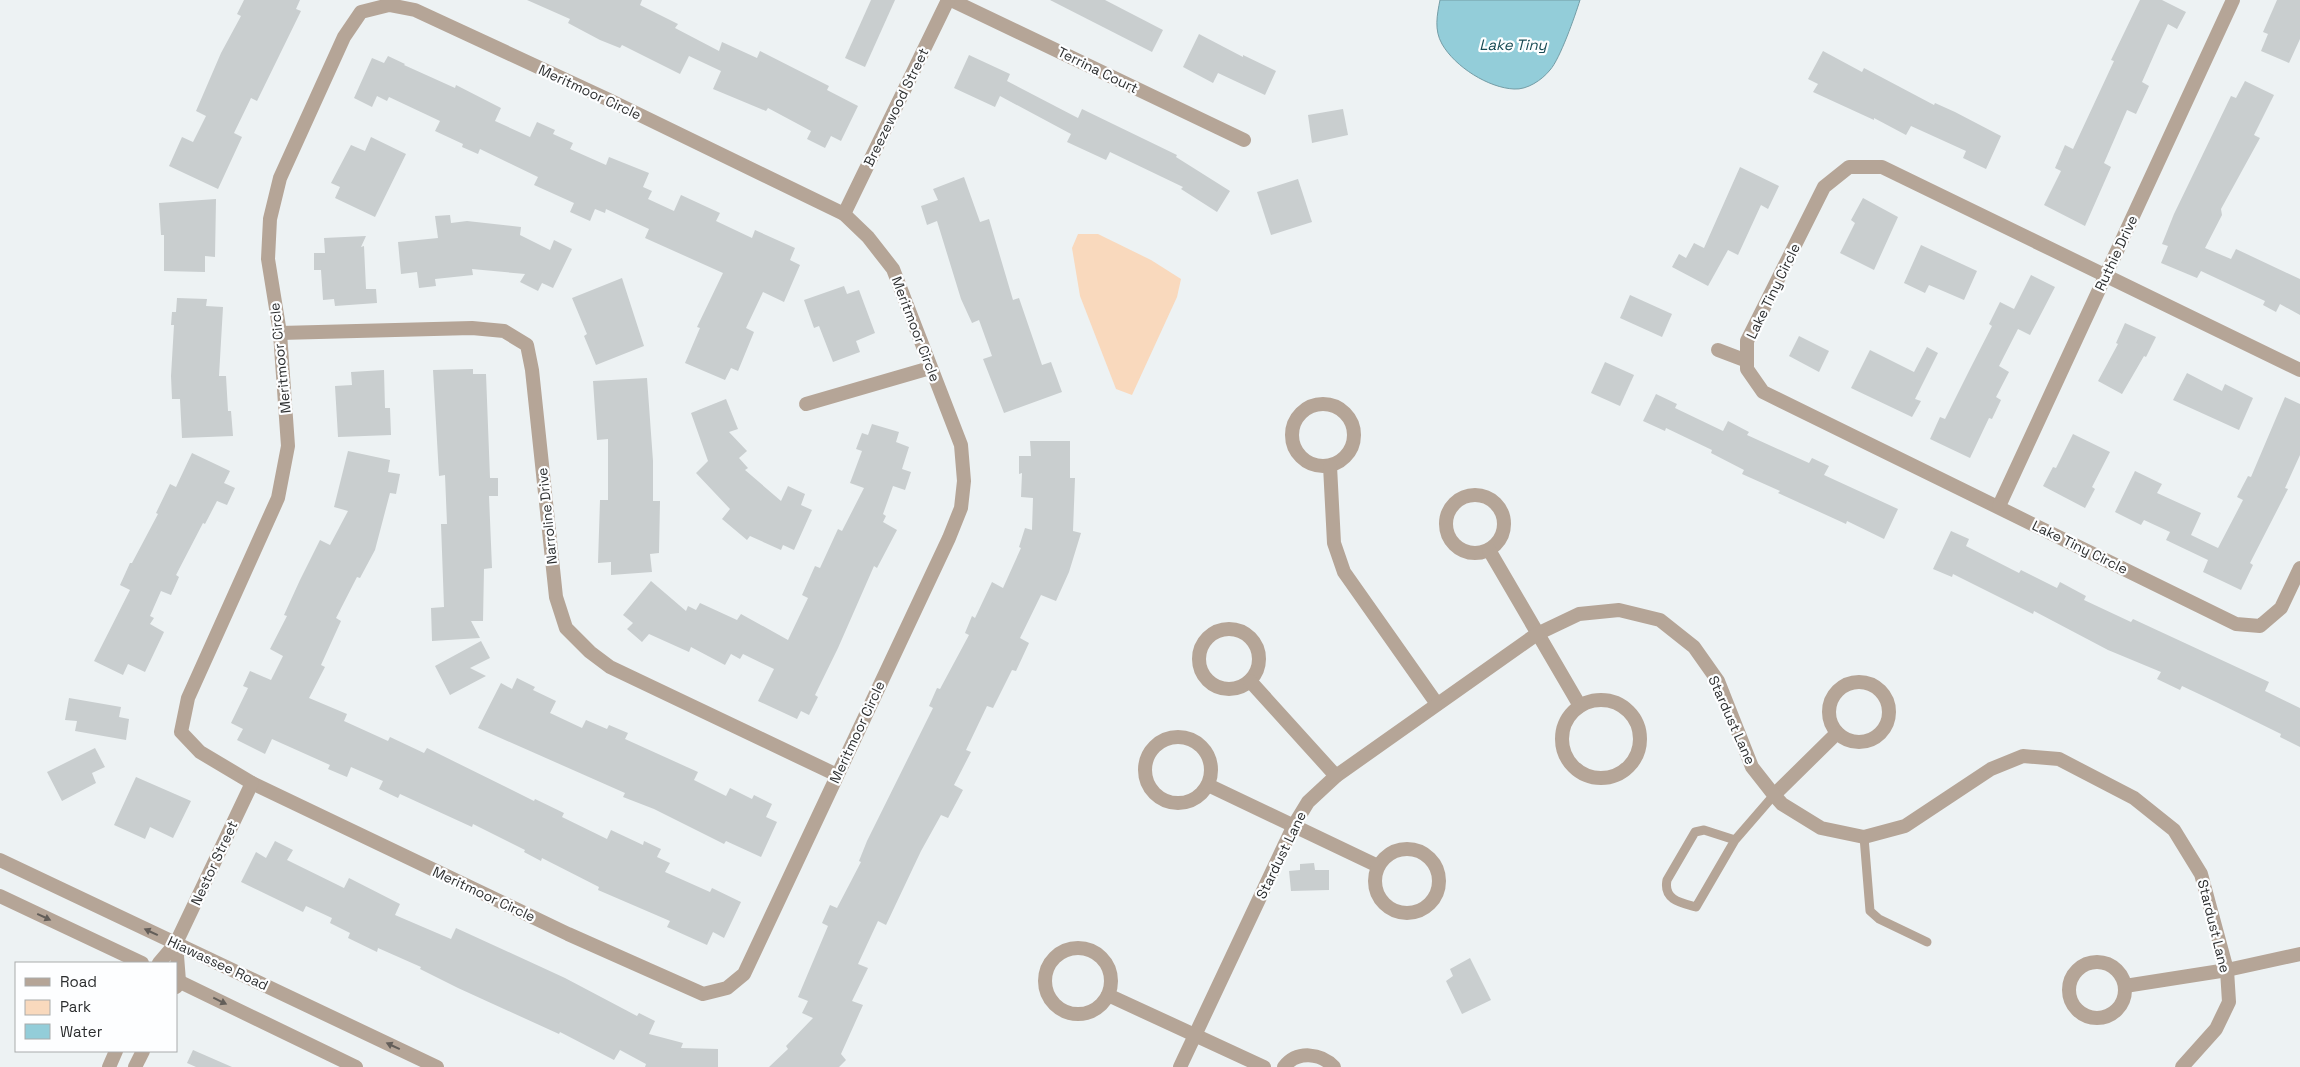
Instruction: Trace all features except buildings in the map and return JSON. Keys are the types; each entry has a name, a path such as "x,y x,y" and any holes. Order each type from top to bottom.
{"street":[{"name":"Terrina Court","path":"950,0 1244,140"},
{"name":"Breezewood Street","path":"844,214 950,0"},
{"name":"Ruthie Drive","path":"1999,506 2233,0"},
{"name":"Meritmoor Circle","path":"389,5 415,10 607,99 844,214 868,237 893,269 961,444 964,481 961,508 744,974 727,988 703,994 602,950 252,783 200,752 181,732 188,698 278,498 288,446 280,333 268,259 270,219 280,178 344,37 361,12 389,5"},
{"name":"Lake Tiny Circle","path":"2300,370 1882,168 1849,167 1824,187 1747,340 1747,369 1763,392 1999,506 2236,624 2260,626 2281,608 2300,568"},
{"name":"Narroline Drive","path":"280,333 472,328 504,331 527,345 532,370 556,598 566,628 590,652 610,667 837,775"},
{"path":"1718,350 1747,361"},
{"path":"806,404 930,368"},
{"path":"1328,404 1339,409 1348,417 1353,428 1353,440 1349,452 1341,461 1330,466 1318,466 1306,462 1298,454 1293,443 1292,430 1296,419 1305,410 1316,405 1328,404"},
{"path":"1330,466 1334,543 1344,572 1437,704"},
{"path":"1472,494 1484,495 1494,500 1501,510 1505,521 1504,532 1490,550 1478,553 1467,552 1457,547 1449,538 1446,527 1447,516 1452,505 1461,498 1472,494"},
{"path":"1490,550 1536,634 1580,706"},
{"name":"Stardust Lane","path":"1180,1067 1294,825 1308,802 1336,776 1536,634 1579,614 1619,610 1660,620 1673,628 1694,647 1718,682 1752,766 1782,804 1821,828 1864,837 1905,826 1991,769 2023,756 2059,759 2134,798 2174,830 2201,874 2227,970 2229,1002 2216,1029 2182,1067"},
{"path":"1231,628 1242,631 1252,638 1258,648 1259,660 1257,672 1250,681 1239,687 1228,689 1216,686 1207,679 1201,669 1199,657 1202,646 1209,636 1219,630 1231,628"},
{"path":"1250,681 1336,776"},
{"path":"1859,682 1870,685 1880,691 1887,701 1889,713 1886,724 1880,734 1870,740 1858,742 1847,740 1837,733 1831,724 1829,712 1831,700 1838,691 1848,684 1859,682"},
{"path":"1594,701 1610,701 1624,708 1634,718 1640,733 1639,748 1633,762 1622,772 1607,778 1592,778 1578,772 1568,760 1562,746 1563,731 1569,717 1580,706 1594,701"},
{"path":"1774,795 1837,733"},
{"path":"1179,737 1192,740 1202,748 1209,759 1211,772 1208,785 1200,795 1189,802 1176,804 1164,801 1153,793 1146,782 1144,769 1148,756 1155,746 1166,739 1179,737"},
{"name":"Nestor Street","path":"176,943 252,783"},
{"path":"1208,785 1378,866"},
{"path":"1409,848 1421,851 1432,859 1438,869 1440,882 1436,894 1429,905 1418,911 1405,913 1393,910 1383,902 1376,891 1374,879 1378,866 1385,856 1396,850 1409,848"},
{"name":"Hiawassee Road","path":"0,860 437,1067"},
{"path":"0,896 140,962"},
{"path":"160,962 176,943"},
{"path":"176,943 176,962"},
{"path":"1079,947 1092,950 1103,958 1109,969 1111,982 1108,995 1100,1006 1089,1012 1076,1014 1064,1012 1053,1004 1046,992 1044,979 1047,967 1055,956 1066,949 1079,947"},
{"path":"2125,986 2227,970 2300,954"},
{"path":"2093,961 2104,962 2114,967 2122,975 2125,986 2125,997 2120,1007 2112,1014 2101,1018 2090,1018 2080,1013 2072,1005 2068,994 2069,983 2074,973 2082,965 2093,961"},
{"path":"178,982 356,1067"},
{"path":"1108,995 1264,1067"},
{"path":"109,1067 116,1052"},
{"path":"135,1067 142,1052"},
{"path":"1284,1067 1298,1057 1310,1055 1322,1058 1334,1067"}],"lane":[{"path":"1736,840 1704,830 1695,832 1667,880 1665,888 1668,894 1677,902 1696,907 1736,840 1774,795"},
{"path":"1864,837 1870,911 1879,919 1927,942"}],"green space":[{"path":"1078,234 1098,234 1151,260 1181,279 1177,297 1132,395 1116,389 1080,296 1072,248"}],"water":[{"name":"Lake Tiny","path":"1440,0 1580,0 1563,47 1550,70 1534,84 1514,89 1494,85 1474,75 1455,61 1439,39 1437,17"}]}
